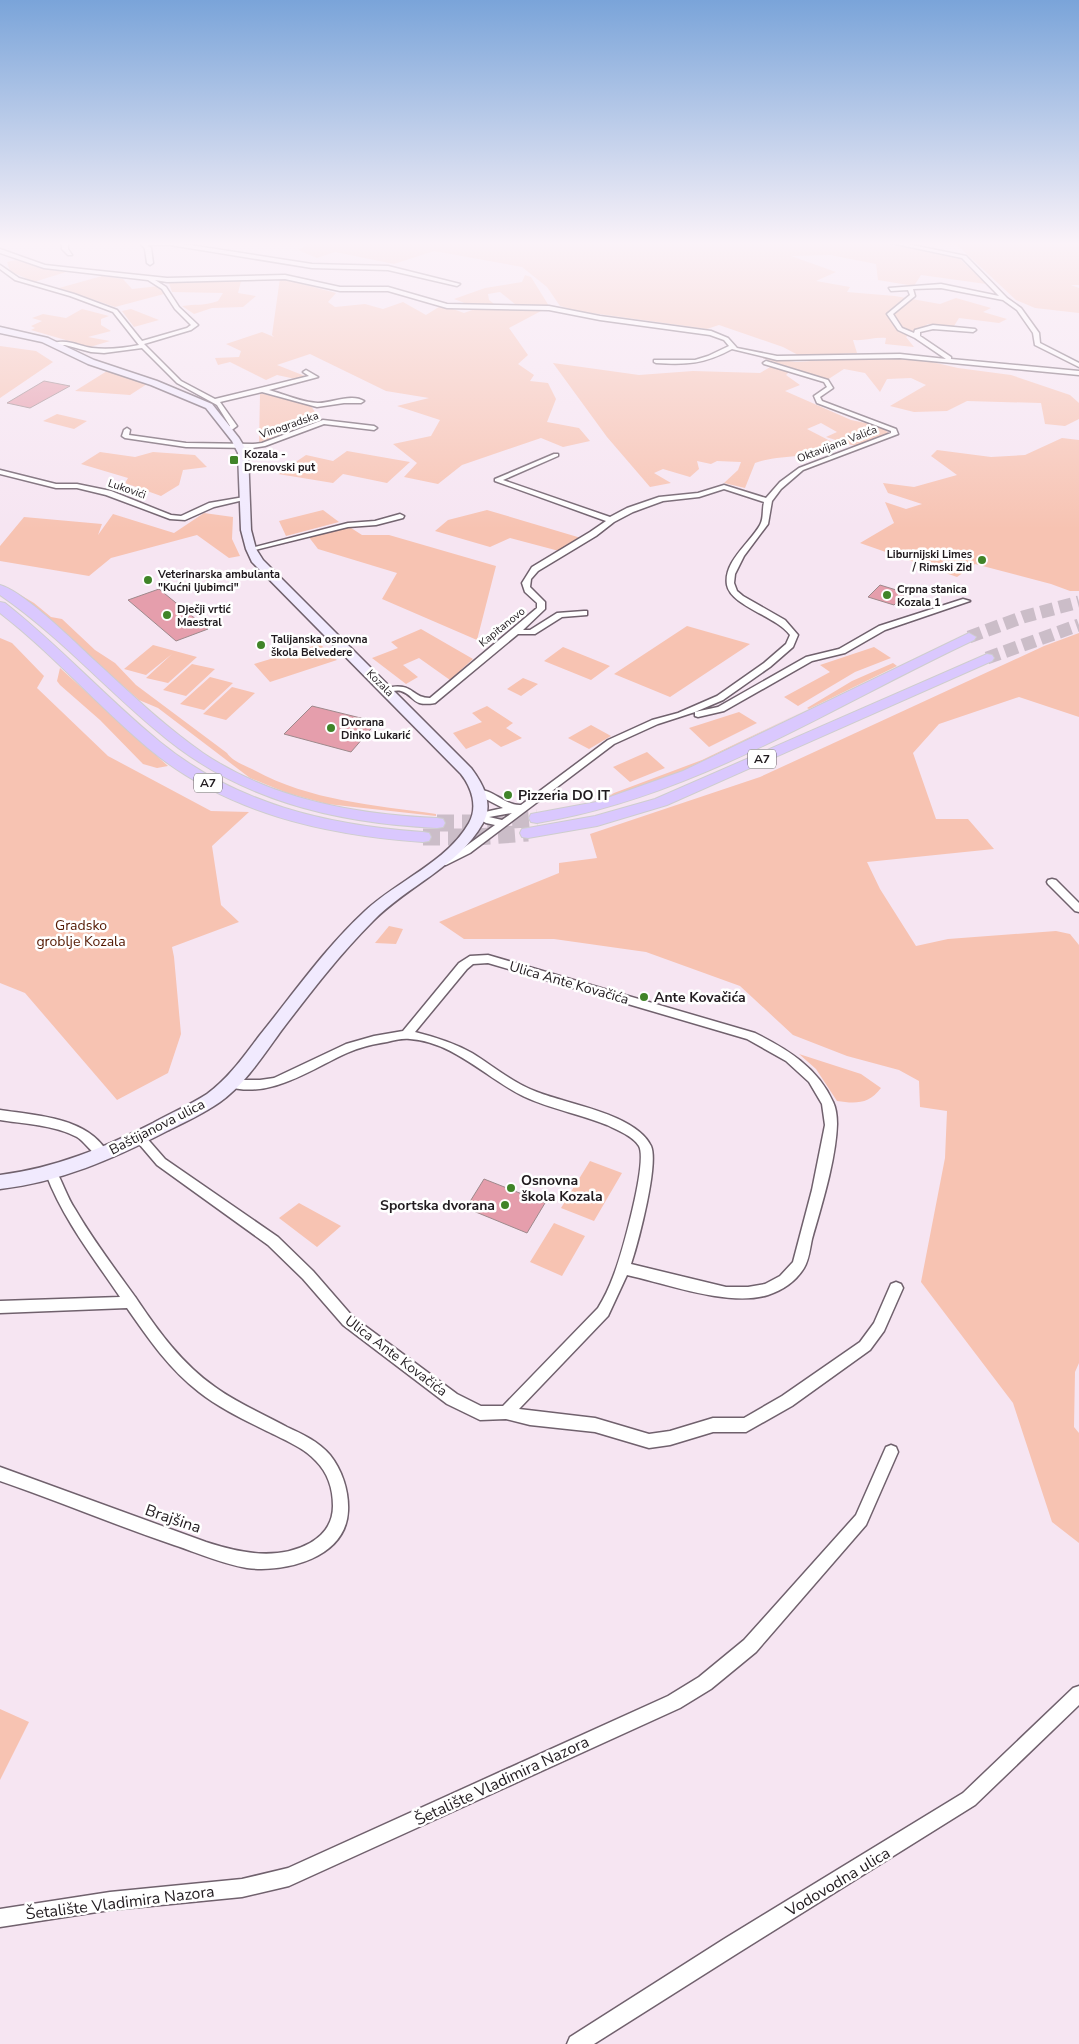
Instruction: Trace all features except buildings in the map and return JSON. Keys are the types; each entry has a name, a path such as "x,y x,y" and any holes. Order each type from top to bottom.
{"highway":[{"name":"A7","path":"0,589 28,609 181,744 230,775 280,796 329,810 391,820 437,822"},
{"name":"A7","path":"0,606 149,740 178,764 212,785 255,804 303,819 372,832 423,837"},
{"name":"A7","path":"536,818 606,804 678,780 969,637"},
{"name":"A7","path":"528,833 605,819 661,802 986,658"}],"main road":[{"name":"Kozala","path":"39,338 56,344 91,362 206,404 229,430 243,453 246,530 251,549 258,562 385,690 404,706 466,771 479,792"},
{"path":"429,870 469,833 479,816 481,804 479,792"},
{"name":"Baštijanova ulica","path":"0,1182 52,1174 140,1138 203,1105 230,1084 339,947 372,913 429,870"}],"street":[{"path":"136,338 183,386 215,401 233,423 234,426 229,430"},
{"name":"Kozala","path":"56,344 68,342 88,349 113,351 160,338"},
{"name":"Oktavijana Valića","path":"724,338 731,347 748,353 787,359 883,355 1079,373"},
{"name":"Oktavijana Valića","path":"919,338 952,360"},
{"path":"1036,338 1037,344 1079,365"},
{"path":"656,361 692,363 705,361 731,347"},
{"name":"Oktavijana Valića","path":"748,353 754,360 826,381 830,388 816,396 820,402 894,430 895,434 801,469 790,476 768,501"},
{"name":"Vinogradska","path":"215,401 315,378 306,372"},
{"name":"Vinogradska","path":"263,390 317,405 344,401 361,401"},
{"name":"Vinogradska","path":"240,446 263,445 323,422 374,428"},
{"path":"127,430 125,436 165,442 240,446"},
{"path":"556,455 497,480 610,520"},
{"name":"Lukovići","path":"0,472 56,486 77,486 108,493 170,517 182,518 212,505 244,499"},
{"name":"Kapitanovo","path":"385,690 402,688 420,701 432,701 479,660 517,632 542,609 541,602 528,591 525,585 527,578 536,569 593,534 610,520 630,510 662,499 699,495 716,488 730,489 768,501"},
{"path":"429,870 466,851 504,822 517,808 611,742 655,722 681,715 720,698 767,665 793,640 794,635 788,626 742,599 731,588 739,557 764,525 768,501"},
{"path":"251,549 348,525 376,523 400,516"},
{"path":"681,715 690,716 721,708 809,659 842,651 882,628 966,601"},
{"path":"517,632 532,632 560,615 584,613"},
{"path":"479,792 517,808"},
{"path":"479,816 517,808"},
{"path":"479,816 490,821 504,822"},
{"path":"1052,882 1079,909"},
{"name":"Ulica Ante Kovačića","path":"408,1034 463,966 470,960 478,959 512,966 751,1036 794,1062 821,1092 832,1119 823,1175 799,1264 786,1281 764,1292 726,1293 623,1268"},
{"path":"230,1084 260,1085 280,1081 345,1049 408,1034 433,1040 453,1048 532,1096 613,1121 638,1137 644,1144 648,1153 647,1166 623,1268 613,1297 603,1312 506,1412"},
{"name":"Baštijanova ulica","path":"0,1115 82,1133 98,1145 103,1154"},
{"name":"Ulica Ante Kovačića","path":"140,1138 161,1162 273,1241 308,1274 336,1310 348,1321 452,1399 480,1413 506,1412 530,1418 595,1425 649,1441 670,1438 713,1425 746,1425 788,1402 865,1346 879,1327 896,1288"},
{"path":"52,1174 65,1204 131,1302"},
{"path":"0,1307 131,1302"},
{"name":"Brajšina","path":"0,1474 147,1529 232,1558 257,1562 299,1556 328,1541 339,1521 340,1500 333,1472 324,1458 308,1445 234,1407 202,1386 171,1356 131,1302"},
{"name":"Šetalište Vladimira Nazora","path":"0,1918 110,1901 242,1888 289,1877 674,1702 705,1683 750,1646 861,1520 892,1452"},
{"name":"Vodovodna ulica","path":"577,2044 969,1799 1079,1694"}],"green space":[{"path":"60,338 96,338 110,341 90,347"},
{"path":"243,338 516,338 528,355 518,364 534,375 530,381 548,383 556,399 547,422 579,428 590,441 563,447 541,438 462,465 438,484 404,477 417,463 393,444 431,436 440,420 397,406 429,398 386,391 310,354 277,365 305,376 300,380 277,375 266,380 230,362 218,365 215,358 239,357 241,351 226,344"},
{"path":"758,338 874,338 853,340 857,353 800,356 783,347"},
{"path":"886,338 907,338 914,347 885,344"},
{"path":"0,346 36,351 53,362 0,398"},
{"path":"760,357 796,362 858,358 919,359 958,368 1011,375 1070,395 1079,403 1079,419 1065,426 1045,424 1041,403 967,401 947,411 914,412 890,406 926,385 911,378 887,379 880,392 865,373 844,369 827,380"},
{"path":"553,363 639,375 693,371 760,373 772,366 790,371 786,375 800,385 785,391 851,420 880,426 890,434 855,446 826,437 837,432 821,423 807,429 840,446 809,455 776,458 755,463 745,488 724,483 738,470 741,462 717,461 711,464 697,461 699,469 690,477 663,469 654,473 671,483 650,487 607,437"},
{"path":"107,371 147,384 130,395 75,391"},
{"path":"260,393 311,406 321,421 259,444"},
{"path":"57,414 87,421 74,429 43,421"},
{"path":"1062,438 1079,440 1079,591 1070,591 1051,584 975,564 957,577 860,543 894,523 885,502 906,509 922,504 888,493 883,483 914,487 957,475 931,456 937,450 991,457 1025,455"},
{"path":"347,451 410,462 387,483 343,474 333,483 278,474 306,455 333,461"},
{"path":"100,452 135,457 153,452 195,455 207,467 183,470 179,485 161,496 125,483 128,478 81,464"},
{"path":"323,510 339,522 286,536 279,521"},
{"path":"487,510 581,538 559,551 510,538 490,547 435,531 448,520"},
{"path":"204,513 233,517 232,539 240,556 229,558 197,535 111,558 89,576 0,561 0,546 24,517 102,524 98,535 113,514 174,533"},
{"path":"348,526 362,535 389,535 496,566 477,640 382,599 397,573 318,549 308,536"},
{"path":"7,587 34,603 51,617 62,619 95,650 115,663 136,685 238,762 274,780 319,795 365,804 436,814 436,816 327,804 287,793 250,778 158,708 139,700 48,619"},
{"path":"687,626 750,644 670,697 614,674"},
{"path":"421,629 473,659 450,680 419,658 403,665 418,677 406,684 372,658 398,648 391,642"},
{"path":"1079,633 1079,717 1019,697 939,724 913,753 936,819 968,819 994,849 867,862 880,889 916,946 948,939 1056,931 1070,934 1079,945 1079,1363 1075,1372 1074,1427 1079,1433 1079,1543 1052,1522 1013,1403 921,1282 945,1158 947,1111 920,1107 919,1081 899,1070 847,1056 793,1035 740,986 646,952 554,939 464,939 439,922 559,873 559,863 597,858 590,834 760,777 1044,646"},
{"name":"Gradsko groblje Kozala","path":"0,638 12,643 44,676 37,688 108,756 211,811 249,812 212,846 221,905 239,922 172,947 181,1034 168,1073 117,1100 25,993 0,983"},
{"path":"320,644 337,660 270,682 254,664"},
{"path":"153,645 197,657 168,683 146,678 172,654 146,675 124,669"},
{"path":"563,647 610,666 591,680 544,661"},
{"path":"874,647 891,658 855,672 798,706 784,697 830,672 820,665"},
{"path":"893,663 897,666 809,709 807,708 852,681"},
{"path":"192,664 215,669 186,696 163,690"},
{"path":"60,668 168,766 157,768 143,764 100,720 60,685 57,681"},
{"path":"210,677 233,683 204,710 180,704"},
{"path":"523,678 538,684 521,696 507,689"},
{"path":"232,687 255,693 226,720 203,714"},
{"path":"487,706 513,723 506,728 522,738 501,747 490,739 466,749 453,733 482,722 472,713"},
{"path":"806,710 674,775 606,798 614,793 702,760"},
{"path":"739,712 757,723 709,747 689,728"},
{"path":"591,725 611,736 589,749 568,738"},
{"path":"647,752 665,768 630,782 613,767"},
{"path":"389,926 403,929 396,944 375,943"},
{"path":"799,1054 861,1074 881,1088 872,1097 862,1102 837,1101 816,1069"},
{"path":"590,1161 622,1173 594,1221 561,1208"},
{"path":"299,1203 341,1226 317,1247 279,1218"},
{"path":"554,1223 585,1236 562,1276 530,1262"},
{"path":"0,1709 29,1722 0,1780"}],"tunnel":[{"path":"969,637 1023,617 1079,602"},
{"path":"987,658 1079,625"},
{"path":"437,823 477,823 537,818"},
{"path":"423,837 476,837 528,833"}],"place":[{"name":"Kozala - Drenovski put","path":"234,460"},
{"name":"Liburnijski Limes / Rimski Zid","path":"982,560"},
{"name":"Veterinarska ambulanta \"Kućni ljubimci\"","path":"148,580"},
{"name":"Crpna stanica Kozala 1","path":"887,595"},
{"name":"Dječji vrtić Maestral","path":"167,615"},
{"name":"Talijanska osnovna škola Belvedere","path":"261,645"},
{"name":"Dvorana Dinko Lukarić","path":"331,728"},
{"name":"Pizzeria DO IT","path":"508,795"},
{"name":"Ante Kovačića","path":"644,997"},
{"name":"Osnovna škola Kozala","path":"511,1188"},
{"name":"Sportska dvorana","path":"505,1205"}]}
